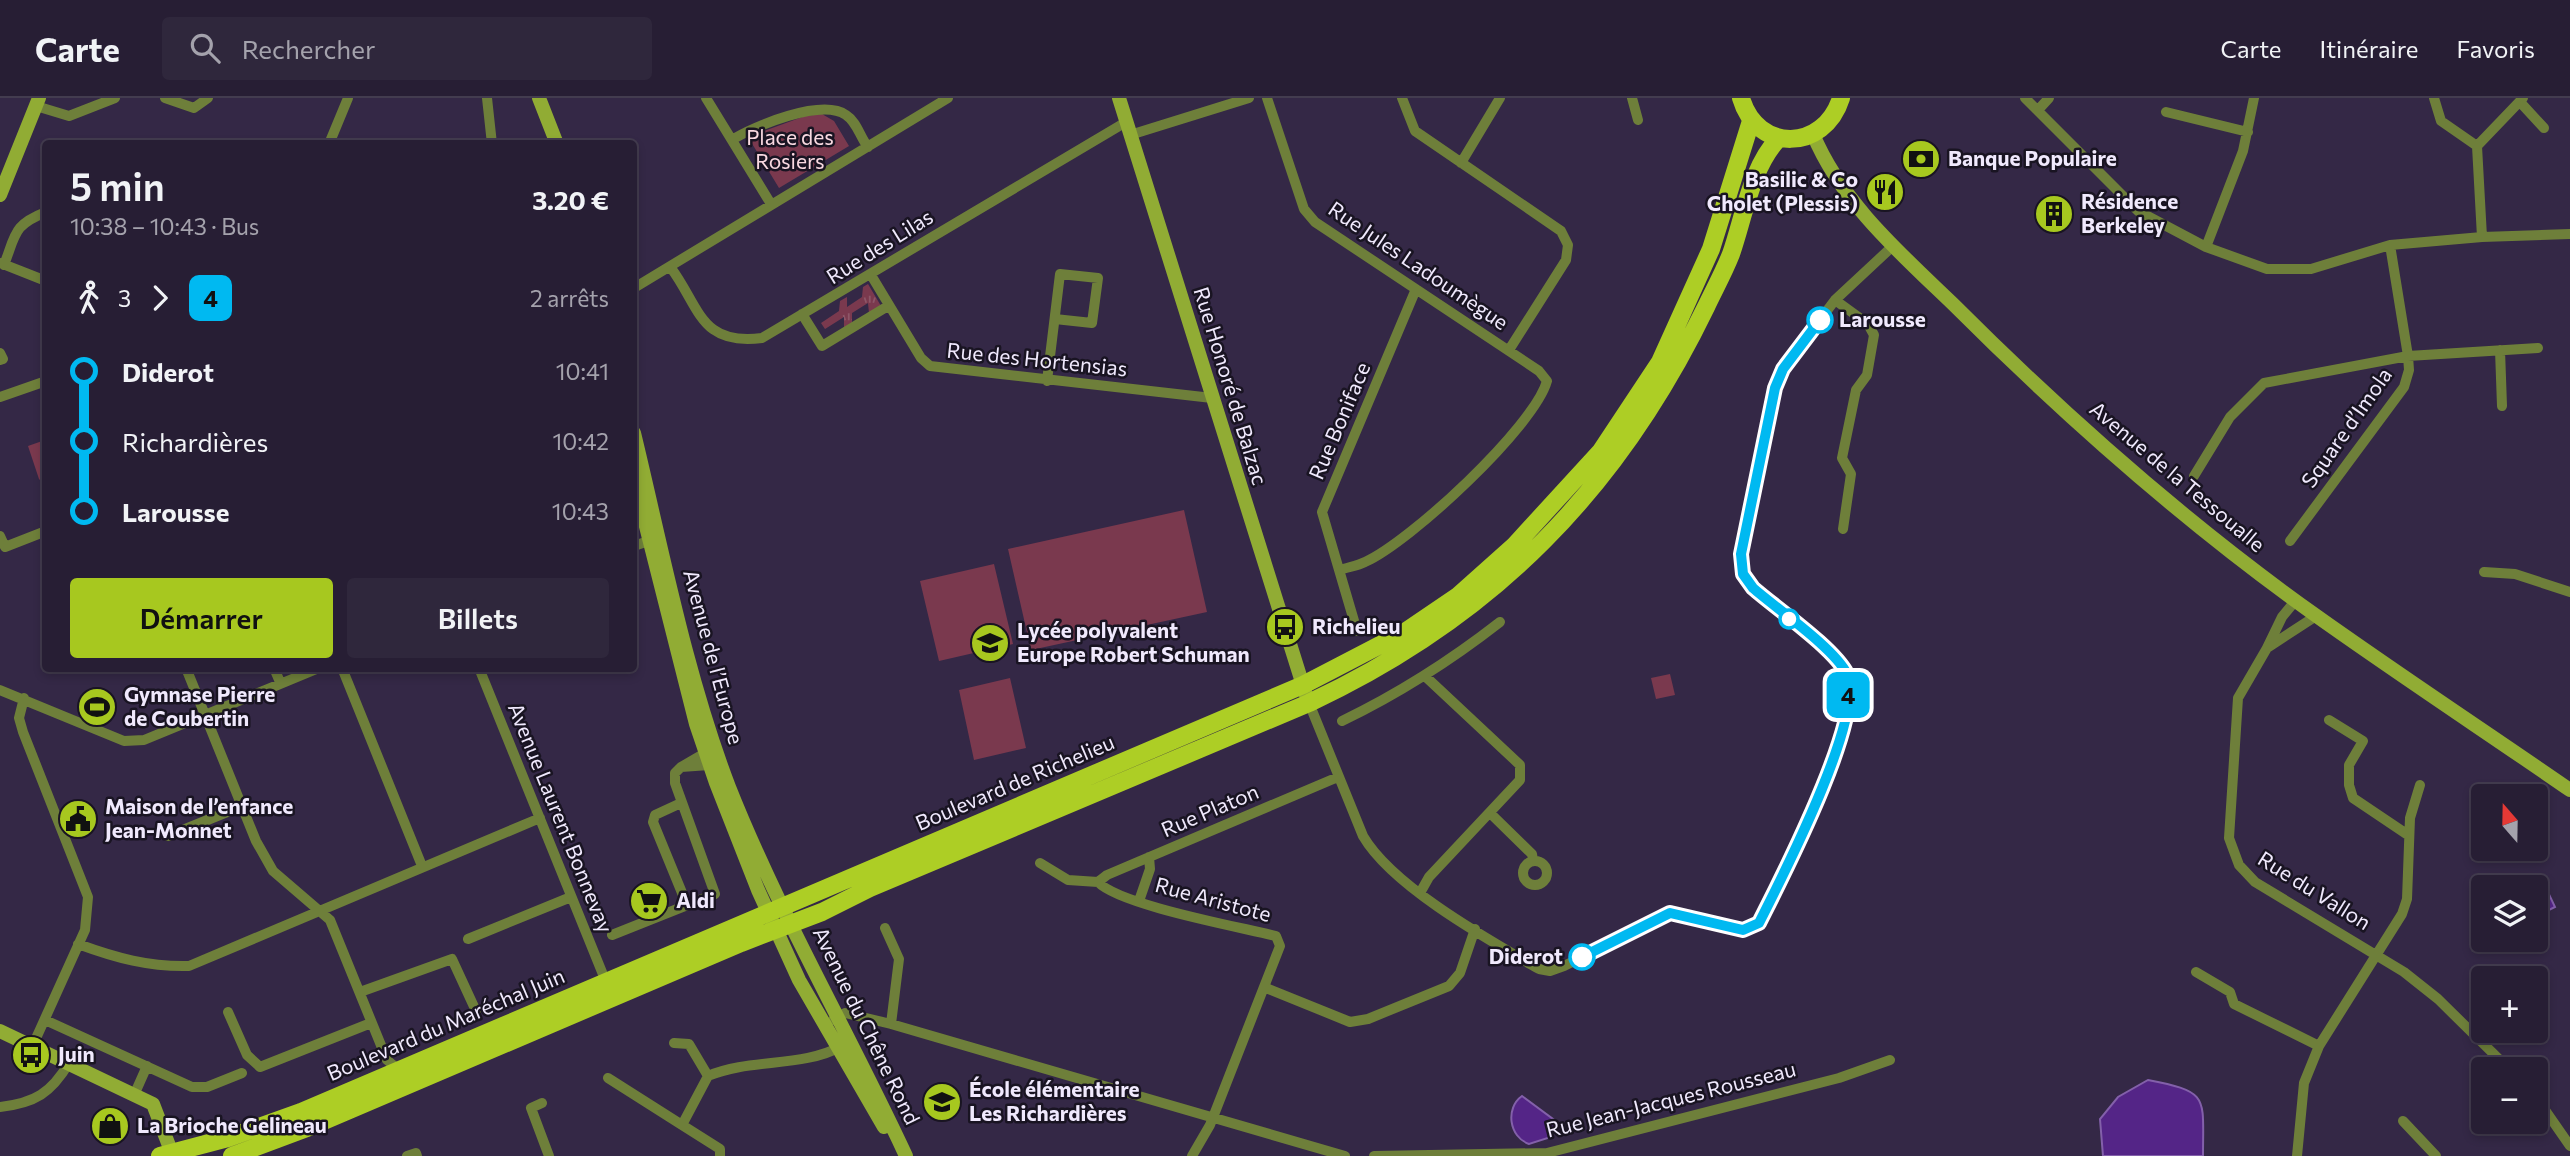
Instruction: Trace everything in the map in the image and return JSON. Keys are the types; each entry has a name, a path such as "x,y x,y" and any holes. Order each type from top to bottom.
{"main road":[{"path":"540,98 555,140"},
{"name":"Rue Honoré de Balzac","path":"1119,98 1303,685"},
{"path":"1741,98 1752,121 1764,132 1779,138 1796,139 1813,134 1827,125 1841,98"},
{"path":"0,195 37,102"},
{"path":"545,116 548,140"},
{"name":"Boulevard de Richelieu","path":"785,918 1303,685 1405,632 1458,596 1514,546 1601,451 1660,362 1711,249 1752,121"},
{"name":"Avenue de la Tessoualle","path":"1813,134 1835,177 1894,245 1996,348 2131,470 2316,616 2570,790"},
{"name":"Boulevard de Richelieu","path":"746,923 785,918 882,883 1309,703 1375,670 1468,608 1521,564 1614,462 1674,372 1730,257 1765,156 1779,138"},
{"name":"Avenue de l’Europe","path":"637,449 654,539 707,759 785,918"},
{"name":"Avenue de l’Europe","path":"637,488 727,779 785,918"},
{"path":"1303,685 1309,703"},
{"name":"Avenue du Chêne Rond","path":"785,918 839,1017 844,1045 900,1156"},
{"name":"Avenue du Chêne Rond","path":"785,918 799,980 825,1025 844,1045 906,1156"},
{"name":"Boulevard du Maréchal Juin","path":"232,1156 312,1126 785,918"},
{"name":"Boulevard du Maréchal Juin","path":"168,1155 289,1117 746,923"},
{"path":"0,1031 135,1093 153,1104 168,1155"}],"street":[{"path":"37,102 69,116 115,98"},
{"path":"165,98 194,108 208,98"},
{"path":"331,140 348,98"},
{"path":"487,98 492,140"},
{"path":"706,98 771,204"},
{"path":"637,286 948,98"},
{"name":"Rue des Lilas","path":"671,268 698,315 710,328 727,337 743,341 762,338 1128,129 1249,98"},
{"name":"Rue Jules Ladoumègue","path":"1267,98 1304,209 1315,222 1539,371 1547,382 1543,396 1452,496 1366,562 1340,570"},
{"path":"1402,98 1415,131 1561,231 1567,245 1566,260 1508,350"},
{"path":"1461,163 1500,98"},
{"path":"1632,98 1638,120"},
{"path":"2025,98 2138,211 2206,247 2267,269 2288,271 2331,264 2390,245 2482,237 2570,234"},
{"path":"2038,110 2049,98"},
{"path":"2206,247 2248,132 2254,98"},
{"path":"2434,98 2441,121 2477,146"},
{"path":"2482,237 2477,146 2522,100 2544,128"},
{"path":"732,141 773,121 826,109 848,116 868,146"},
{"path":"2166,112 2248,132"},
{"path":"42,214 25,221 19,227 2,264 42,279"},
{"path":"1309,703 1338,777 1375,857 1420,893 1539,969 1550,971 1670,913 1743,930 1759,923 1814,809 1841,733 1848,700 1849,677 1839,660 1753,588 1743,574 1741,554 1775,388 1783,369 1835,300 1894,245"},
{"name":"Square d’Imola","path":"2290,541 2404,387 2409,370 2408,356 2390,245"},
{"path":"1047,381 1060,274 1098,278 1092,323 1055,319"},
{"name":"Rue des Hortensias","path":"871,275 921,359 930,366 1212,398"},
{"name":"Rue Boniface","path":"1357,631 1322,512 1416,289"},
{"path":"1835,300 1868,324 1874,335 1867,375 1856,390 1842,458 1851,474 1843,529"},
{"path":"802,314 822,346 888,306"},
{"path":"2194,476 2230,417 2263,383 2408,356 2538,348"},
{"path":"2500,350 2502,406"},
{"path":"0,353 3,359 0,360"},
{"path":"0,397 42,382"},
{"path":"0,536 5,547 42,533"},
{"path":"637,545 654,539"},
{"path":"2484,572 2515,574 2570,592"},
{"name":"Rue du Vallon","path":"2296,600 2281,617 2267,649 2238,698 2229,838 2233,854 2246,875 2255,882 2377,953 2438,999 2497,1057"},
{"name":"Rue du Vallon","path":"2267,649 2316,616"},
{"path":"1342,721 1426,677 1500,622"},
{"path":"188,672 242,806 273,871 330,920 390,1065 398,1069"},
{"path":"276,672 280,682"},
{"path":"0,690 124,741 144,740 308,672"},
{"path":"344,672 422,866"},
{"name":"Avenue Laurent Bonnevay","path":"481,672 606,982"},
{"path":"1420,893 1430,877 1520,780 1520,765 1426,677"},
{"path":"24,698 19,718 23,732 88,897 85,930 33,1045"},
{"path":"2329,720 2363,741 2349,765 2349,785 2353,798 2408,835"},
{"path":"612,935 715,894 716,889 681,803 675,773 681,767 707,759 709,752 719,773 727,779"},
{"name":"Rue Platon","path":"1098,882 1107,875 1338,777"},
{"path":"2297,1156 2304,1083 2319,1046 2402,914 2407,899 2408,835 2420,785"},
{"path":"681,803 655,815 653,822 687,905"},
{"path":"168,836 242,806"},
{"path":"1490,813 1532,854 1533,860"},
{"path":"78,944 157,967 189,966 540,818"},
{"path":"1139,901 1150,869 1149,858"},
{"name":"Rue Aristote","path":"1040,863 1068,880 1098,882 1106,890 1139,901 1276,936 1280,946 1266,988 1213,1117 1192,1156"},
{"path":"468,939 571,897"},
{"path":"885,928 899,959 891,1024"},
{"path":"1266,988 1350,1022 1368,1019 1449,986 1461,973 1475,929"},
{"path":"360,992 452,959 476,1011"},
{"path":"2196,972 2230,992 2234,1004 2319,1046"},
{"path":"228,1012 247,1055 260,1067 371,1023"},
{"path":"825,1025 845,1013 891,1024 1345,1156"},
{"path":"44,1020 200,1088 242,1073"},
{"path":"674,1043 689,1044 708,1076"},
{"path":"682,1125 708,1076 766,1061 824,1054 844,1045"},
{"name":"Rue Jean-Jacques Rousseau","path":"1374,1156 1547,1153 1839,1078 1890,1060"},
{"path":"0,1107 39,1097 54,1087 69,1063"},
{"path":"135,1093 148,1066"},
{"path":"608,1078 720,1149 720,1156"},
{"path":"542,1103 531,1108 548,1156"},
{"path":"2548,1115 2570,1147 2569,1156"},
{"path":"2403,1121 2436,1156"},
{"path":"407,1156 415,1153 417,1156"}],"green space":[{"name":"Place des Rosiers","path":"822,114 834,121 849,146 779,188 748,137 805,116"},
{"path":"868,284 881,306 869,313 868,303 852,313 852,324 844,328 844,317 825,329 821,323 839,311 840,301 847,297 847,307 862,297 863,287"},
{"path":"42,441 42,482 39,479 28,446"},
{"path":"1184,510 1207,612 1031,650 1008,549"},
{"path":"994,564 1013,644 939,661 920,581"},
{"path":"1670,674 1675,695 1656,699 1651,678"},
{"path":"1010,678 1026,748 974,760 959,690"}],"shaded area":[{"path":"2548,892 2555,907 2548,910"},
{"path":"2148,1080 2183,1088 2199,1100 2203,1121 2203,1156 2103,1156 2100,1119 2118,1097"},
{"path":"1522,1096 1557,1122 1559,1127 1551,1137 1529,1144 1517,1135 1511,1115"}],"bus line":[{"name":"4","path":"1582,957 1670,913 1743,930 1753,928 1759,923 1812,816 1841,733 1848,700 1849,677 1839,660 1753,588 1743,574 1741,554 1775,388 1783,369 1820,320"}],"place":[{"name":"Banque Populaire","path":"1921,159"},
{"name":"Basilic & Co Cholet (Plessis)","path":"1885,192"},
{"name":"Résidence Berkeley","path":"2054,214"},
{"name":"Larousse","path":"1820,320"},
{"name":"Richelieu","path":"1285,627"},
{"name":"Lycée polyvalent Europe Robert Schuman","path":"990,643"},
{"name":"Gymnase Pierre de Coubertin","path":"97,707"},
{"name":"Maison de l’enfance Jean-Monnet","path":"78,819"},
{"name":"Aldi","path":"649,901"},
{"name":"Diderot","path":"1582,957"},
{"name":"Juin","path":"31,1055"},
{"name":"École élémentaire Les Richardières","path":"942,1102"},
{"name":"La Brioche Gelineau","path":"110,1126"}]}
